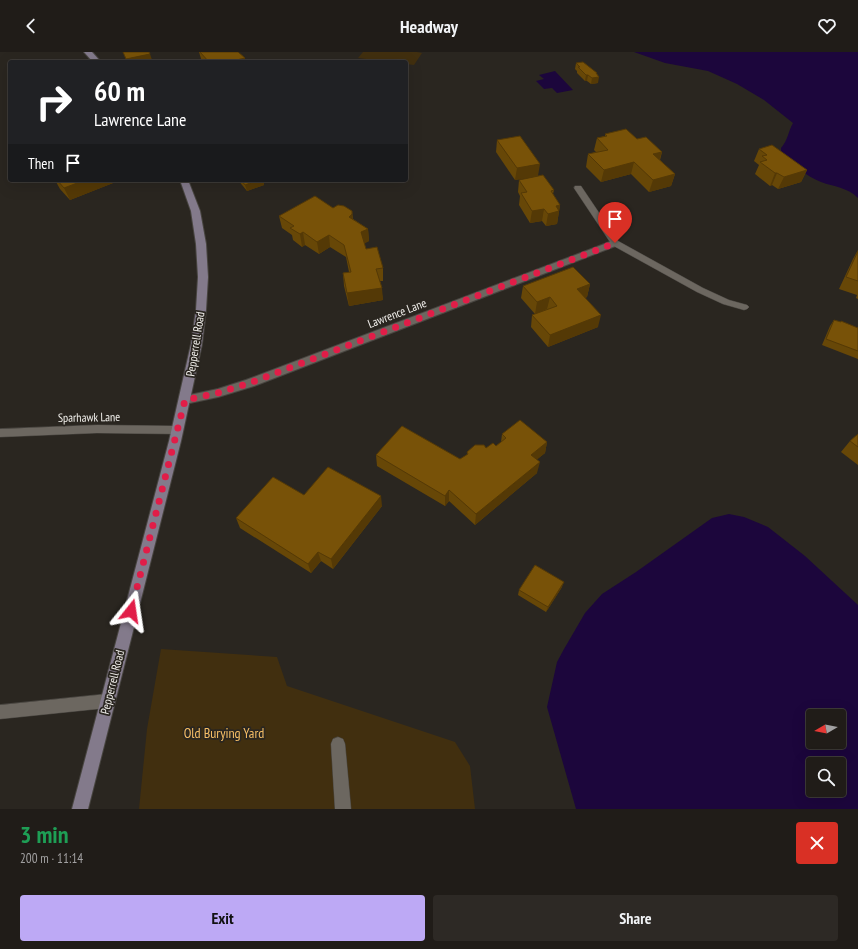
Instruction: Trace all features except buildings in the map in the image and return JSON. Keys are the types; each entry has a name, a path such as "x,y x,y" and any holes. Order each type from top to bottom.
{"main road":[{"path":"88,52 94,60"},
{"name":"Pepperrell Road","path":"80,809 178,430 199,332 203,283 198,223 191,194 185,182"}],"street":[{"name":"Lawrence Lane","path":"185,400 218,393 250,383 615,243"}],"lane":[{"path":"578,188 615,243 700,290 726,302 744,306"},
{"name":"Sparhawk Lane","path":"0,433 97,429 178,430"},
{"path":"0,712 107,701"},
{"path":"338,744 343,809"}],"green space":[{"path":"363,52 422,53 414,65 408,64 408,60 374,60 358,58"},
{"name":"Old Burying Yard","path":"161,649 277,657 287,686 455,742 470,766 475,809 139,809 147,729"}],"shaded area":[{"path":"634,52 858,52 858,198 845,189 810,177 781,155 781,148 793,123 764,100 737,84 708,71 665,63"},
{"path":"555,71 573,90 557,93 552,88 544,89 536,81 544,79 539,75"},
{"path":"729,514 744,517 768,527 805,556 858,605 858,809 576,809 547,707 557,662 585,613 602,594 636,572 712,518"}],"route":[{"path":"131,611 185,400 218,393 250,383 615,243"}]}
